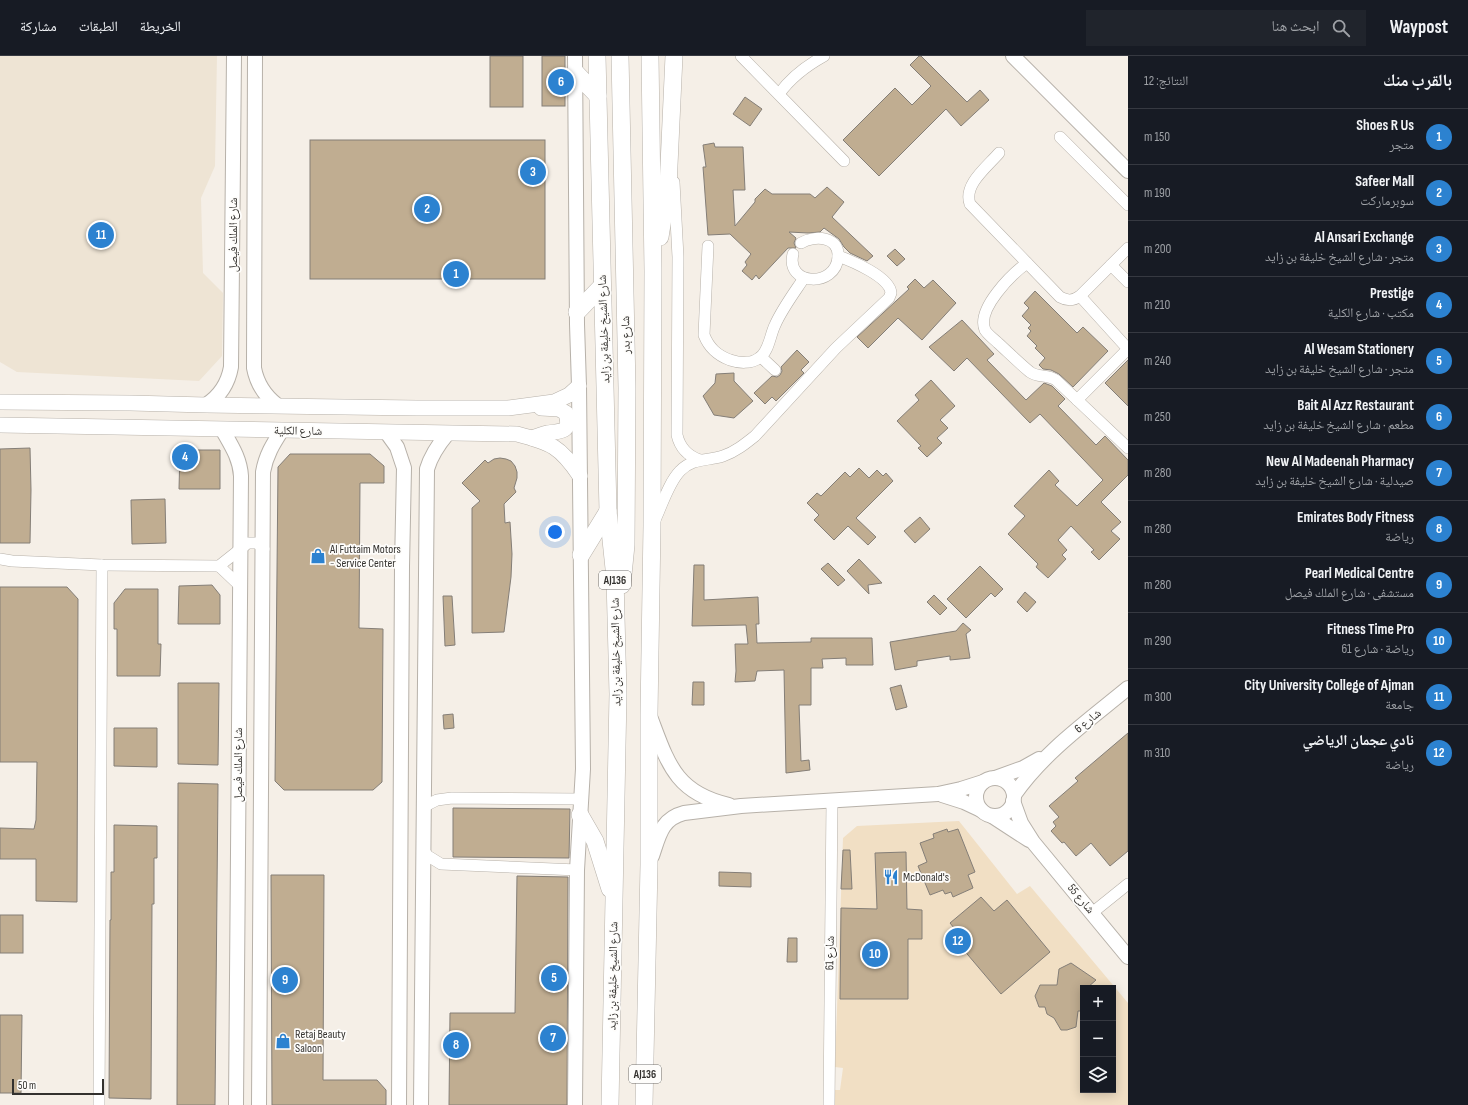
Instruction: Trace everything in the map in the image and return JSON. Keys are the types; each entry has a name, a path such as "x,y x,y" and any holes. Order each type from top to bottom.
{"main road":[{"name":"شارع الشيخ خليفة بن زايد","path":"597,56 608,511 615,578 618,694 610,1105"},
{"name":"شارع بدر","path":"616,612 624,579 628,467 620,56"},
{"name":"AJ136","path":"644,1105 649,865 649,714 652,526 653,271 650,56"},
{"path":"653,271 665,210 670,165 674,56"},
{"path":"575,64 598,96"},
{"path":"577,312 602,286"},
{"name":"شارع الكلية","path":"0,402 492,408 554,402 562,399 579,386"},
{"path":"532,438 546,433 560,432 566,428 567,420 566,413 559,409 543,408 533,405"},
{"name":"شارع الكلية","path":"2,427 517,434 552,445 569,460 580,476"},
{"path":"581,555 608,511"},
{"path":"581,807 595,840 615,903"}],"street":[{"name":"شارع الملك فيصل","path":"206,405 224,389 231,367 234,56"},
{"name":"شارع الملك فيصل","path":"255,56 254,361 256,375 262,391 277,405"},
{"path":"741,56 844,161"},
{"path":"779,94 793,77 802,69 824,56"},
{"path":"1013,56 1128,171"},
{"path":"575,64 583,768 577,870 575,1105"},
{"path":"1060,137 1128,205"},
{"path":"670,142 678,250 677,436 678,441 685,451 689,455 700,460"},
{"path":"999,153 972,183 968,199 974,208 1060,297 1072,300 1080,296 1128,248"},
{"path":"793,254 793,266 797,273 804,278 816,280 827,276 835,267 838,256 836,246 828,240 814,238 801,243"},
{"path":"708,246 704,329 706,341 713,351 733,361 750,362 762,357 780,315 804,278"},
{"path":"652,526 676,476 686,465 700,460 724,456 745,444 755,436 840,344 889,298 891,293 889,285 868,269 838,256"},
{"path":"1027,263 1009,278 994,297 985,313 984,319 986,331 1030,372 1036,376 1052,377 1128,448"},
{"path":"1111,264 1128,282"},
{"path":"1077,400 1128,349 1080,296"},
{"path":"232,300 243,306 252,304 255,300"},
{"path":"762,357 775,370"},
{"name":"شارع الملك فيصل","path":"222,429 237,455 240,466 236,1105"},
{"name":"شارع الملك فيصل","path":"259,1105 264,549 263,483 265,462 269,451 282,430"},
{"path":"388,433 397,447 404,468 402,566 399,1105"},
{"path":"421,1105 426,469 433,452 448,433"},
{"path":"0,559 12,561 102,565 219,566 248,543 257,543 264,549"},
{"path":"402,566 409,559 413,558 422,561 425,564"},
{"path":"0,565 12,561"},
{"path":"99,1105 102,565"},
{"path":"219,566 240,585"},
{"name":"شارع 6","path":"1013,798 1030,774 1048,754 1128,688"},
{"path":"649,714 666,759 671,768 684,782 699,794 709,799 730,805 741,806"},
{"name":"شارع 6","path":"938,794 961,789 1022,768 1048,754"},
{"path":"1002,779 1012,788 1013,798 1008,811 1003,814 986,813 976,798 979,787 989,780 1002,779"},
{"path":"649,865 662,827 672,817 684,812 741,806 938,794"},
{"name":"شارع 55","path":"938,794 956,798 986,813 1033,842"},
{"path":"424,807 437,800 452,798 581,807"},
{"name":"شارع 55","path":"1013,798 1021,823 1033,842 1128,957"},
{"name":"شارع 61","path":"828,1105 832,801"},
{"path":"423,850 428,856 441,864 577,870"},
{"path":"1092,913 1128,884"}],"shaded area":[{"path":"0,56 217,56 215,166 201,198 203,273 223,293 222,356 199,381 17,372 0,362"},
{"path":"959,821 1017,894 1030,886 1113,985 1080,985 1080,1093 1116,1093 1116,989 1128,1003 1128,1105 834,1105 835,1090 840,1090 843,1068 835,1067 843,838 857,826"}],"building":[{"path":"490,56 523,56 523,107 490,107"},
{"path":"542,56 565,56 565,106 542,106"},
{"path":"919,56 921,56 967,102 980,90 989,100 961,126 946,109 879,176 843,140 895,88 912,105 931,86 910,65"},
{"path":"745,97 762,109 750,126 733,114"},
{"path":"310,140 545,140 545,279 310,279"},
{"path":"714,143 715,147 743,147 745,190 733,190 735,226 755,202 755,199 765,189 772,194 810,194 815,198 827,187 844,202 832,217 873,256 867,261 850,253 839,239 824,228 820,232 789,232 796,238 794,243 796,248 788,248 759,279 756,275 752,280 742,271 747,265 745,262 751,254 730,234 708,235 703,167 706,167 703,145"},
{"path":"895,249 905,259 897,266 887,256"},
{"path":"915,279 924,288 933,280 956,303 922,340 898,318 868,348 857,337 909,289 907,287"},
{"path":"1035,291 1077,333 1083,327 1108,351 1073,387 1059,374 1051,370 1043,369 1039,365 1045,358 1035,348 1037,346 1027,336 1031,331 1028,328 1031,325 1022,316 1029,308 1024,303"},
{"path":"962,320 994,354 987,360 1026,400 1044,383 1052,386 1065,399 1058,406 1096,445 1105,436 1128,460 1128,475 1101,502 1121,522 1111,531 1120,539 1099,560 1091,552 1094,550 1071,526 1058,540 1067,550 1062,555 1066,559 1048,578 1036,567 1038,564 1008,534 1025,516 1014,506 1049,470 1059,481 1055,485 1077,506 1103,480 1040,414 1030,423 967,358 954,371 929,347"},
{"path":"797,350 809,362 801,370 804,373 776,401 772,397 765,404 754,393 772,376 777,377 780,375 782,371 781,367"},
{"path":"1128,360 1128,406 1105,383"},
{"path":"734,373 734,381 753,401 734,418 714,415 703,396 715,383 716,374"},
{"path":"931,380 955,406 940,420 948,428 937,438 942,443 927,457 918,448 921,446 897,421 919,400 915,395"},
{"path":"30,448 30,543 0,543 0,449"},
{"path":"180,450 220,450 220,489 179,489"},
{"name":"Al Futtaim Motors - Service Center","path":"290,454 370,454 384,466 384,483 360,483 359,628 383,629 382,782 373,790 284,790 275,781 278,467"},
{"path":"500,458 511,461 517,472 514,488 516,492 504,504 505,523 510,522 512,554 511,577 504,632 472,633 472,508 480,501 462,483 485,460 488,463 494,459"},
{"path":"859,468 869,478 877,470 883,476 886,473 893,481 856,518 876,537 868,545 848,526 834,540 814,520 819,515 807,503 817,493 821,496 845,472 850,477"},
{"path":"165,499 166,543 132,544 131,500"},
{"path":"920,517 930,529 915,543 904,531"},
{"path":"859,559 882,583 868,585 869,594 847,571"},
{"path":"828,563 845,580 838,586 821,569"},
{"path":"694,565 704,565 704,600 758,597 759,624 756,624 757,643 811,642 811,638 872,638 873,665 846,665 846,658 822,659 823,668 811,668 811,705 799,705 801,761 809,760 810,770 786,773 784,670 757,671 755,681 735,682 735,644 748,644 746,625 692,626"},
{"path":"980,566 1003,589 995,597 991,593 966,618 947,599"},
{"path":"212,585 220,595 220,624 178,624 179,586"},
{"path":"0,587 67,587 78,599 77,902 36,901 36,859 0,859 0,828 34,829 36,820 37,762 0,762"},
{"path":"125,589 158,589 158,644 161,644 160,676 117,676 117,629 114,629 114,603"},
{"path":"1025,592 1036,602 1027,612 1017,602"},
{"path":"934,595 947,608 940,615 927,602"},
{"path":"443,596 452,596 455,645 445,646"},
{"path":"963,623 971,630 966,634 970,658 950,660 950,656 917,661 917,666 895,670 890,642 956,631"},
{"path":"693,682 704,682 704,705 692,705"},
{"path":"178,683 219,683 218,765 178,764"},
{"path":"901,685 907,707 896,710 890,688"},
{"path":"453,714 454,728 444,729 443,715"},
{"path":"114,728 157,728 157,767 114,766"},
{"path":"1128,733 1128,851 1110,866 1091,843 1076,856 1064,842 1062,843 1051,831 1056,826 1053,822 1059,817 1049,806 1078,781 1075,778"},
{"path":"178,783 218,784 215,1105 177,1105"},
{"path":"453,808 570,809 569,858 453,857"},
{"path":"114,825 157,826 157,858 154,858 154,904 152,904 151,1099 109,1098 110,920 111,872 114,872"},
{"path":"947,829 948,832 958,829 975,872 968,875 973,888 953,897 951,892 945,894 943,890 930,895 918,866 927,862 920,843 934,838 933,834"},
{"path":"843,850 850,850 852,889 841,889"},
{"path":"906,852 907,909 922,910 922,939 908,939 908,999 840,999 841,908 877,909 875,853"},
{"path":"719,872 751,873 751,887 719,886"},
{"path":"271,875 324,875 323,1080 377,1080 386,1090 386,1105 272,1105"},
{"path":"517,876 568,877 567,1105 449,1105 450,1013 515,1013"},
{"path":"981,897 994,911 1007,900 1050,952 1001,994 957,942 962,938 950,923"},
{"path":"0,915 23,915 23,953 0,953"},
{"path":"788,938 797,938 797,962 787,962"},
{"path":"1071,963 1096,980 1090,985 1080,985 1080,1011 1078,1011 1076,1027 1067,1030 1061,1030 1054,1018 1047,1014 1045,1007 1039,1007 1035,996 1040,985 1057,985 1059,969"},
{"path":"0,1015 22,1015 21,1093 0,1093"}],"place":[{"name":"Bait Al Azz Restaurant","path":"561,82"},
{"name":"Al Ansari Exchange","path":"533,172"},
{"name":"Safeer Mall","path":"427,209"},
{"name":"City University College of Ajman","path":"101,235"},
{"name":"Shoes R Us","path":"456,274"},
{"name":"Prestige","path":"185,457"},
{"name":"Al Futtaim Motors - Service Center","path":"318,556"},
{"name":"McDonald's","path":"891,877"},
{"name":"نادي عجمان الرياضي","path":"958,941"},
{"name":"Fitness Time Pro","path":"875,954"},
{"name":"Al Wesam Stationery","path":"554,978"},
{"name":"Pearl Medical Centre","path":"285,980"},
{"name":"New Al Madeenah Pharmacy","path":"553,1038"},
{"name":"Retaj Beauty Saloon","path":"283,1041"},
{"name":"Emirates Body Fitness","path":"456,1045"}]}
